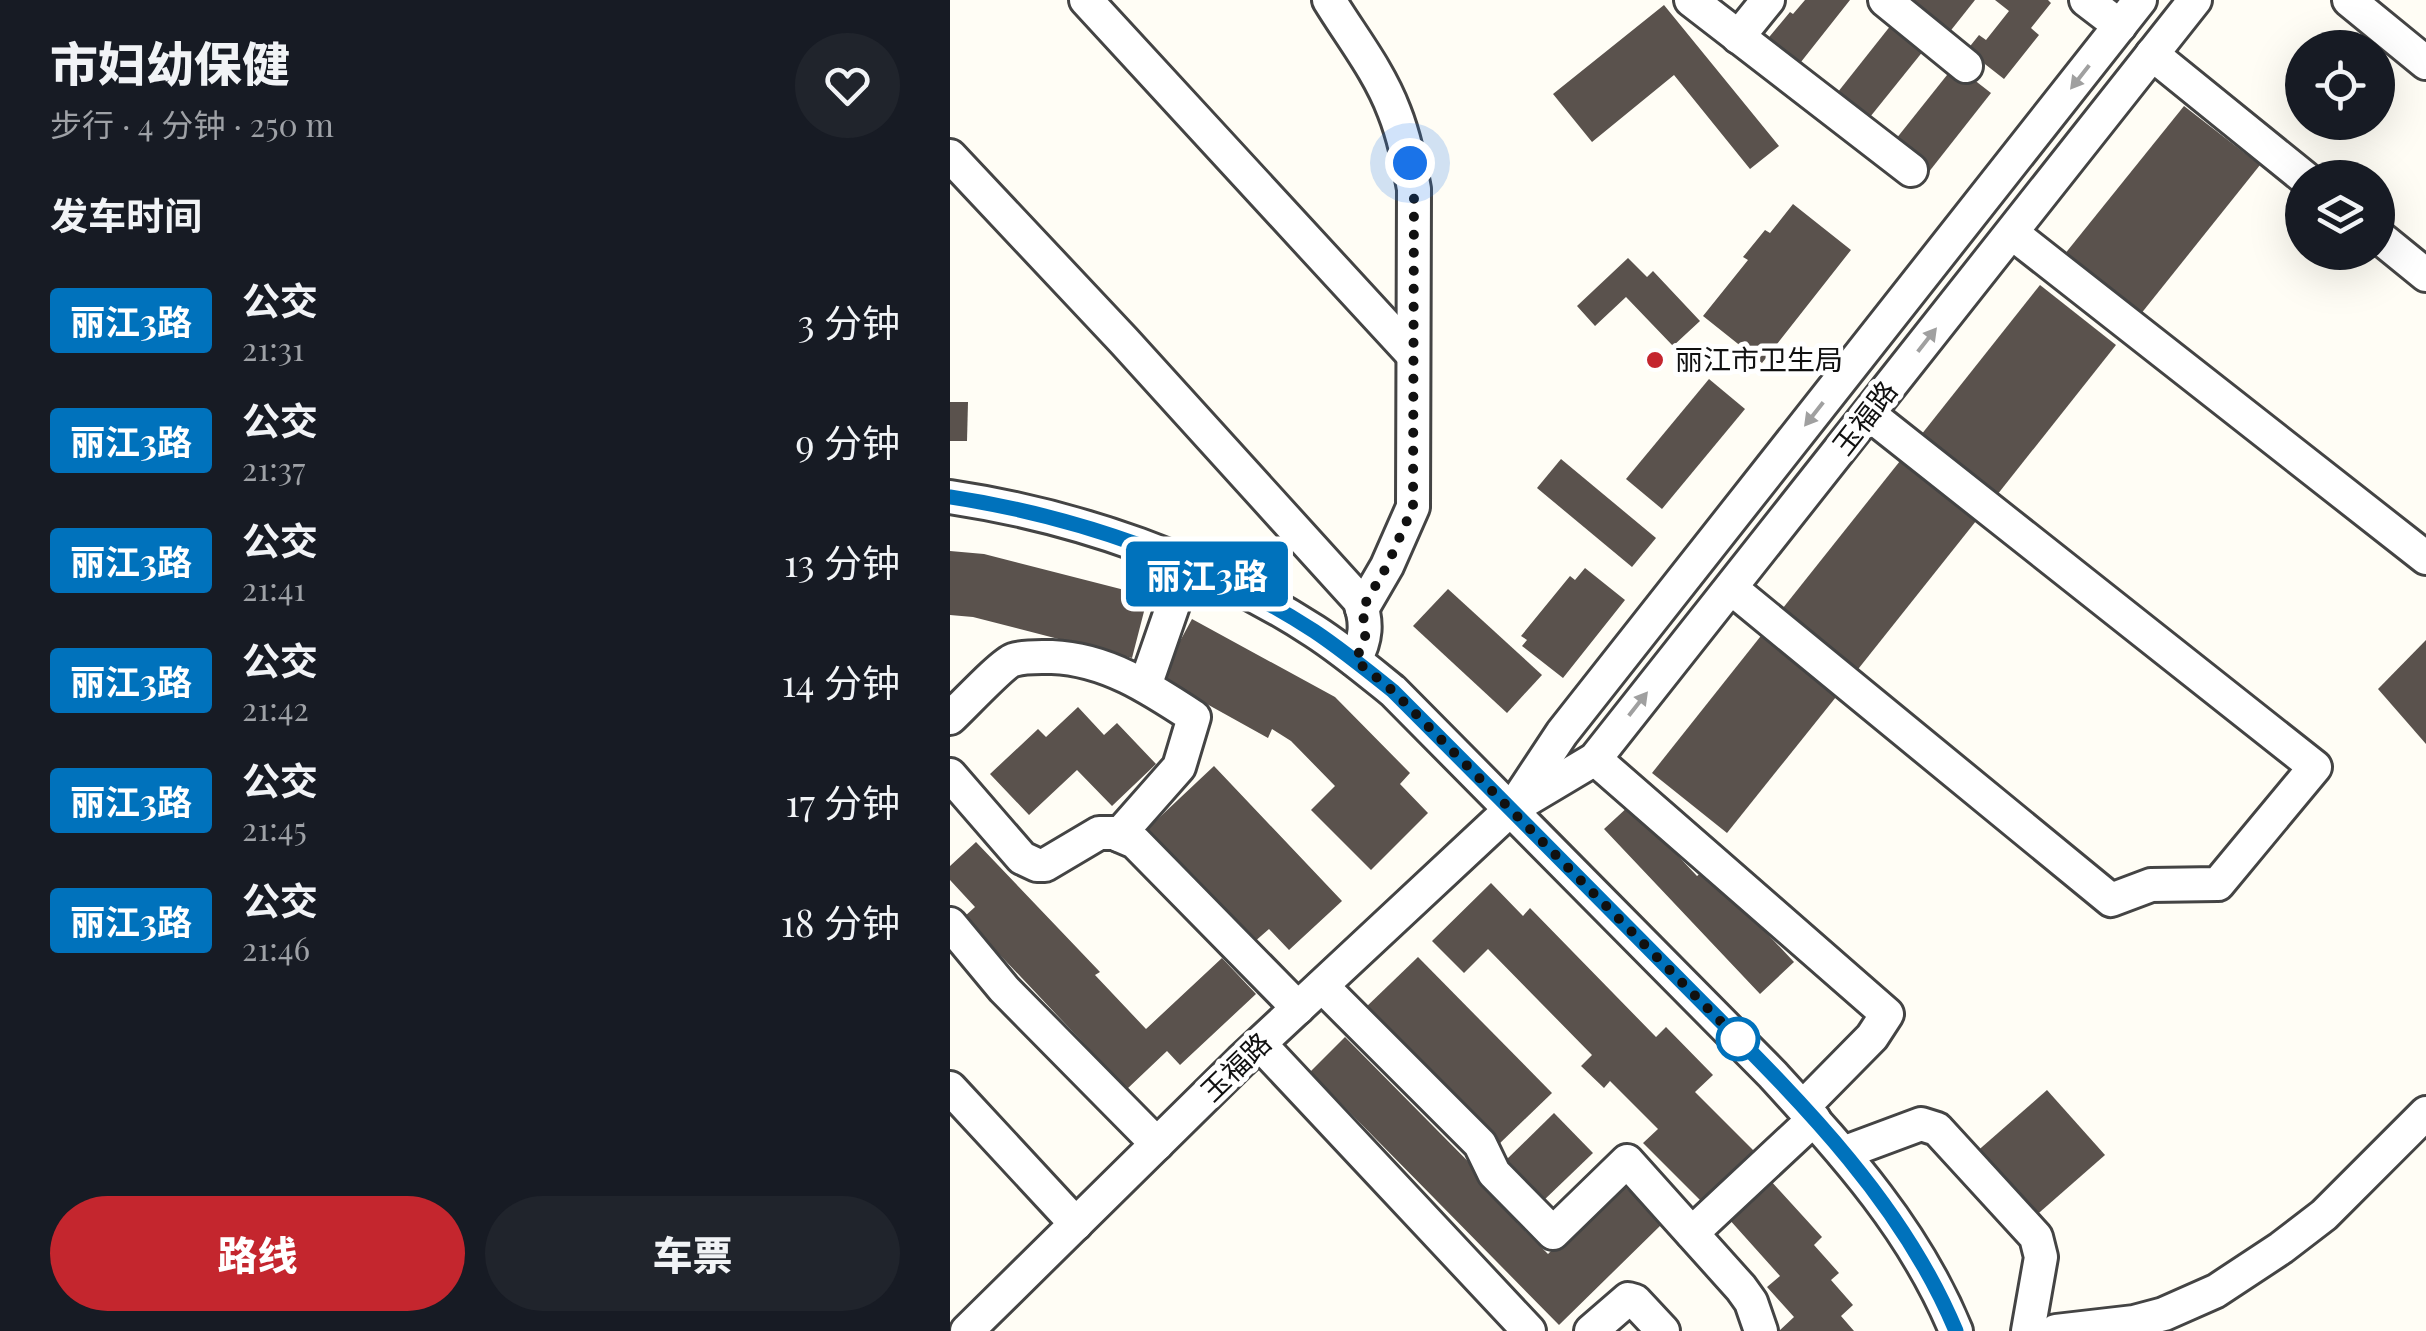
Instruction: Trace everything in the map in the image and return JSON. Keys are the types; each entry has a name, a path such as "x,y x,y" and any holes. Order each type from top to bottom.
{"street":[{"path":"1086,0 1413,355"},
{"path":"1329,0 1394,110 1414,189 1413,507 1387,566 1362,609"},
{"path":"1691,0 1911,170"},
{"path":"1738,37 1768,0"},
{"path":"1885,0 1966,66"},
{"path":"2086,0 2120,26"},
{"name":"玉福路","path":"1512,809 1562,732 2140,0"},
{"name":"玉福路","path":"967,1331 1260,1044 1512,809 1595,759 2194,0"},
{"path":"2349,0 2426,63"},
{"path":"2152,54 2285,162"},
{"path":"950,156 1124,340 1358,600 1366,633 1355,660"},
{"path":"2012,233 2426,558"},
{"path":"2395,250 2426,275"},
{"path":"1730,588 2111,900 2151,885 2218,884 2315,767 1869,414"},
{"path":"950,496 1059,519 1112,535 1187,566 1282,612 1355,660 1393,691 1808,1113 1876,1192 1902,1229 1956,1331"},
{"path":"1144,686 1187,566"},
{"path":"950,718 1011,660 1037,657 1064,658 1109,668 1194,717 1179,768 1119,835"},
{"path":"1595,759 1887,1014 1808,1113 1692,1234"},
{"path":"950,775 1022,858 1036,866 1045,865 1106,831 1134,842 1480,1144 1494,1173 1552,1233 1626,1161 1741,1288 1751,1302 1761,1331"},
{"path":"950,924 1004,989 1157,1144"},
{"path":"1260,1044 1529,1331"},
{"path":"950,1088 1076,1224"},
{"path":"2056,1331 2149,1318 2216,1291 2324,1215 2426,1113"},
{"path":"1843,1153 1921,1124 1937,1129 2036,1237 2041,1257 2028,1331"},
{"path":"1590,1331 1628,1299 1636,1301 1663,1331"}],"building":[{"path":"1805,0 1850,0 1797,67 1765,42"},
{"path":"1905,0 1975,0 1948,34"},
{"path":"1995,0 2051,3 2031,28 2039,35 2004,79 1967,50 1979,35 1986,40 2009,11"},
{"path":"1664,5 1779,146 1750,169 1674,75 1592,142 1553,94"},
{"path":"1895,20 1928,45 1866,122 1834,97"},
{"path":"1955,65 1991,93 1928,173 1892,144"},
{"path":"2184,106 2260,165 2140,315 2064,255"},
{"path":"1793,204 1851,250 1762,363 1703,316 1748,260 1743,257 1765,230 1770,233"},
{"path":"1628,258 1647,277 1653,271 1700,321 1673,346 1626,297 1595,326 1577,306"},
{"path":"2040,285 2116,345 1997,495 1921,435"},
{"path":"1709,379 1745,409 1662,509 1626,479"},
{"path":"950,402 968,402 967,441 950,441"},
{"path":"1561,459 1656,538 1632,567 1537,488"},
{"path":"1900,461 1976,521 1855,673 1779,613"},
{"path":"950,551 984,554 1148,596 1132,658 973,617 950,615"},
{"path":"1585,568 1625,600 1563,678 1522,646 1527,640 1521,636 1570,576 1575,580"},
{"path":"1448,589 1542,675 1507,713 1413,626"},
{"path":"1192,619 1335,697 1410,773 1400,784 1428,813 1371,870 1311,810 1335,786 1291,741 1272,729 1268,738 1160,678"},
{"path":"1764,632 1840,692 1727,833 1652,773"},
{"path":"2426,640 2426,744 2378,689"},
{"path":"1078,707 1104,735 1117,723 1156,764 1112,806 1077,770 1029,815 990,774 1038,729 1046,737"},
{"path":"1214,766 1342,901 1289,950 1269,929 1253,943 1146,830"},
{"path":"1630,805 1697,876 1706,869 1794,962 1760,994 1604,829"},
{"path":"976,842 1100,972 1095,975 1146,1029 1222,958 1256,994 1180,1065 1167,1051 1127,1089 964,917 975,907 950,880 950,866"},
{"path":"1491,883 1523,916 1530,908 1656,1037 1666,1027 1713,1075 1695,1092 1757,1154 1705,1205 1643,1143 1658,1129 1610,1081 1604,1088 1581,1066 1592,1055 1488,949 1464,973 1432,941"},
{"path":"1418,957 1552,1093 1497,1146 1363,1010"},
{"path":"1345,1037 1523,1217 1517,1223 1548,1254 1621,1183 1662,1224 1559,1325 1310,1072"},
{"path":"2047,1090 2105,1155 2032,1219 1974,1154"},
{"path":"1554,1113 1593,1153 1542,1202 1504,1162"},
{"path":"1770,1180 1822,1237 1814,1245 1839,1273 1831,1280 1853,1305 1841,1316 1854,1331 1779,1331 1794,1317 1767,1287 1780,1276 1728,1218"}],"bus line":[{"name":"丽江3路","path":"950,497 1059,519 1164,554 1282,612 1355,660 1393,691 1822,1127 1902,1229 1956,1331"}],"place":[{"name":"丽江市卫生局","path":"1655,360"}],"route":[{"path":"1410,163 1414,189 1413,507 1387,566 1362,609 1366,633 1355,660 1393,691 1747,1048 1738,1039"}]}
